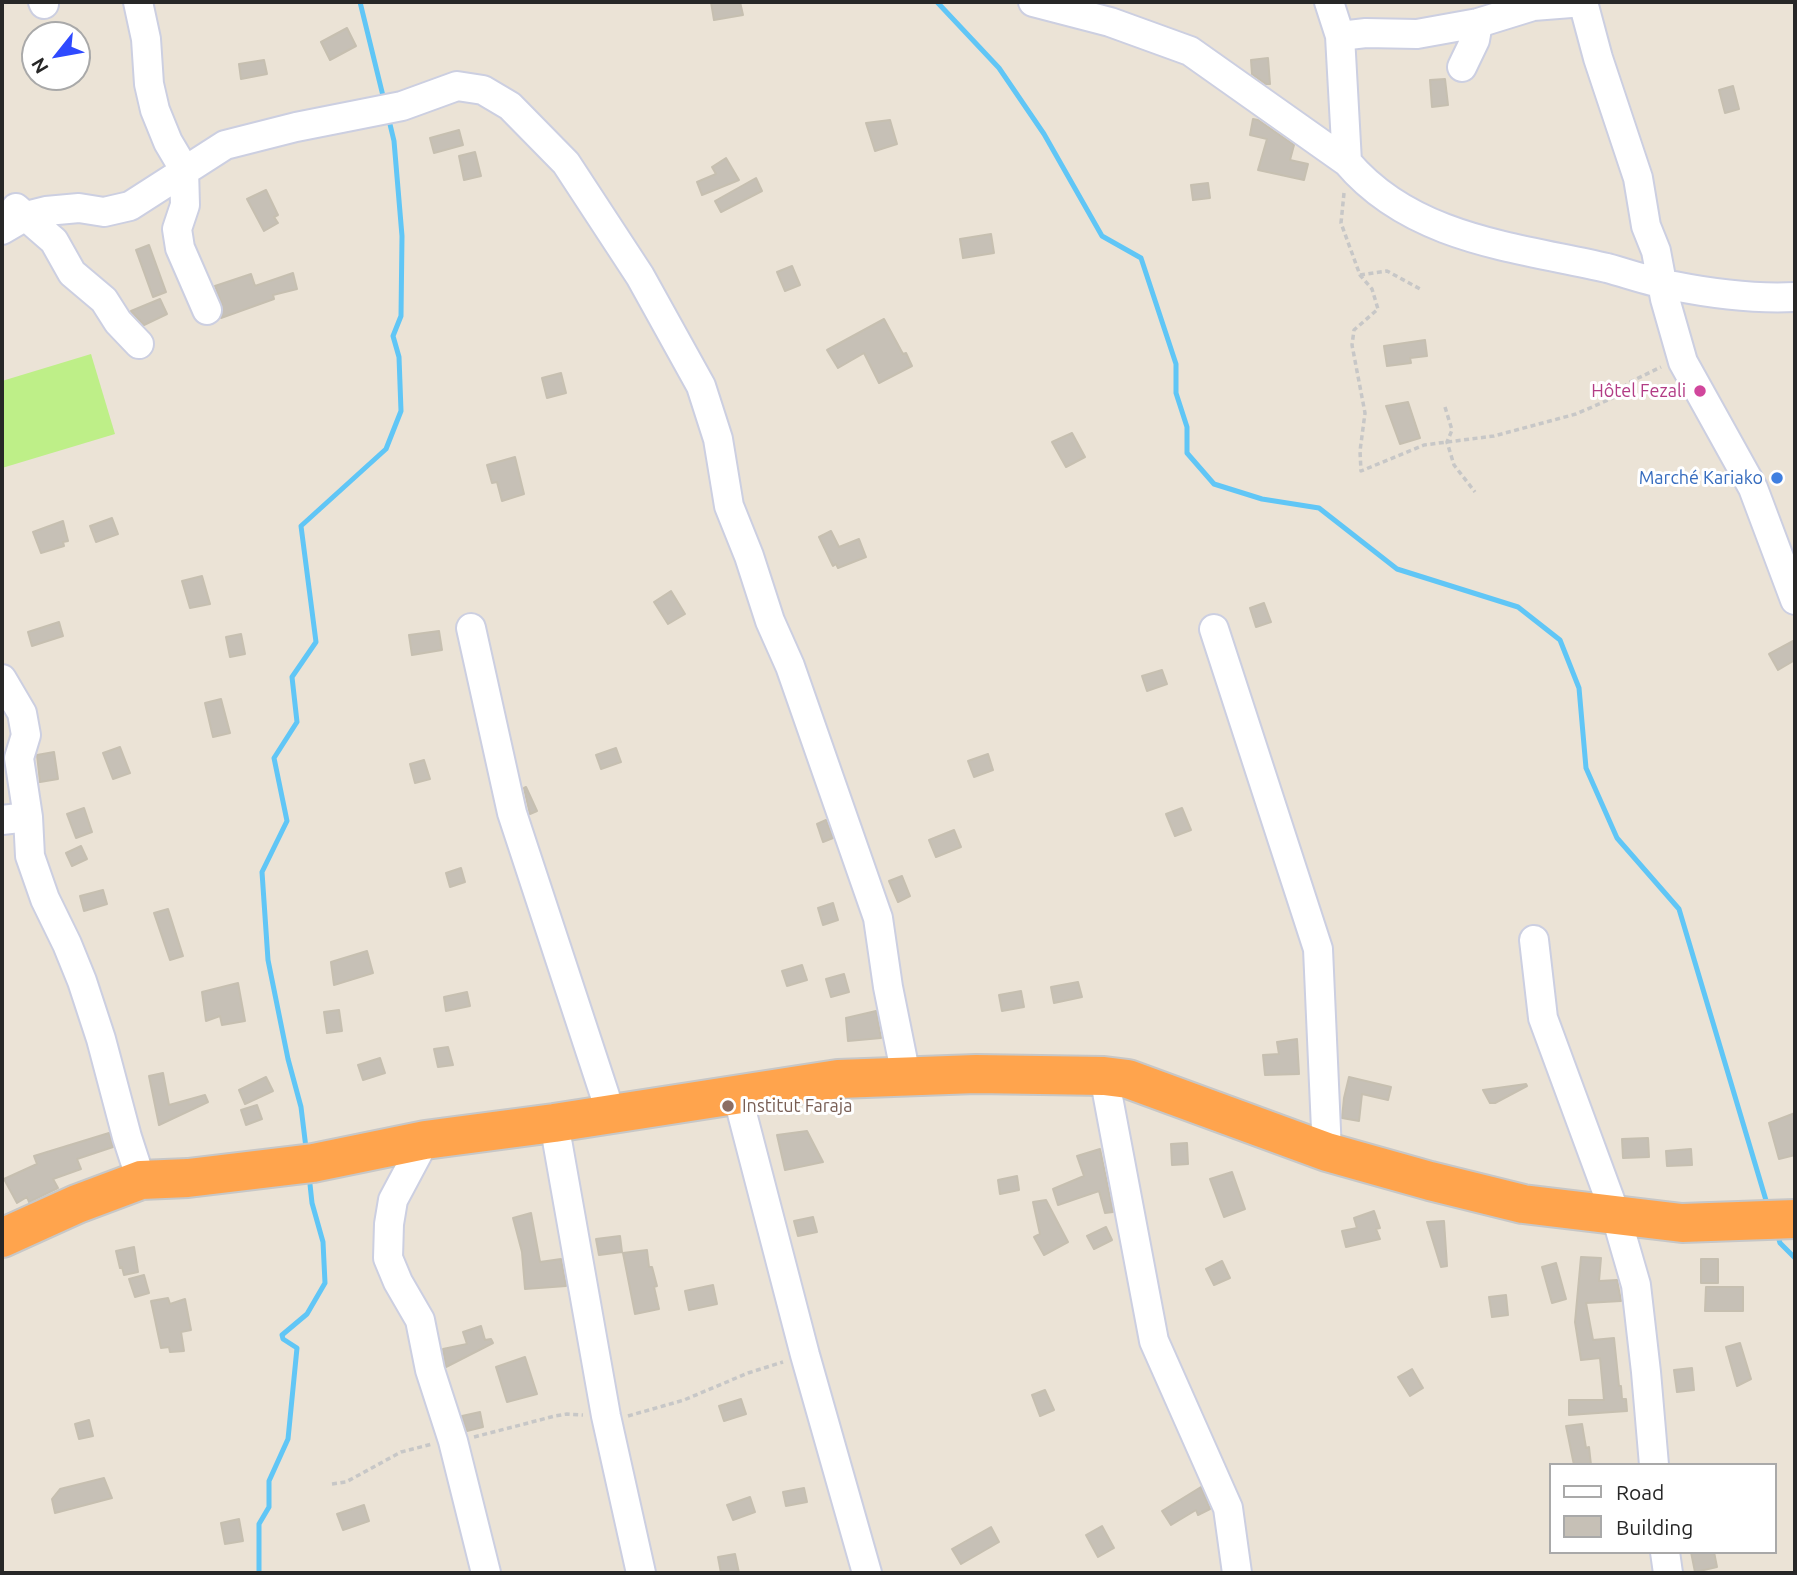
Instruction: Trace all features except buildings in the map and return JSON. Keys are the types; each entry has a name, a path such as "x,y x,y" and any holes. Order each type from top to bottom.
{"highway":[{"path":"2,1238 77,1204 141,1180 188,1178 308,1163 425,1140 838,1079 906,1076 1104,1076 1128,1080 1174,1095 1326,1152 1523,1204 1682,1223 1780,1220"}],"street":[{"path":"138,2 146,39 149,84 155,110 168,142 184,169 185,205 177,229 180,248 207,310"},
{"path":"1033,2 1110,22 1190,51 1347,162 1365,183 1392,202 1469,238 1499,247 1606,268 1663,284 1762,298 1795,297"},
{"path":"1329,2 1340,36 1347,162"},
{"path":"1340,36 1366,33 1417,34 1478,23 1533,6 1583,2 1598,58 1638,178 1646,226 1656,251 1665,299 1683,362 1753,488 1795,600"},
{"path":"1462,67 1475,40 1478,23"},
{"path":"13,217 79,208 104,212 130,206 184,169 225,145 244,138 387,110 457,86 484,90 510,106 566,163 640,276 701,386 718,439 729,506 770,621 790,666 877,918 906,1076"},
{"path":"13,217 54,242 72,273 104,300 118,321 139,344"},
{"path":"471,628 512,813 611,1114"},
{"path":"1214,629 1318,949 1326,1152"},
{"path":"2,679 22,713 26,735 19,758 15,819 45,900 82,981 102,1039 141,1180"},
{"path":"1534,940 1543,1018 1616,1216 1636,1285 1654,1463"},
{"path":"1104,1076 1154,1341 1228,1508 1237,1573"},
{"path":"737,1094 805,1355 867,1573"},
{"path":"554,1123 606,1416 641,1573"},
{"path":"425,1140 393,1200 388,1258 398,1282 420,1320 430,1370 453,1441 486,1573"},
{"path":"1665,1554 1668,1573"}],"path":[{"path":"1347,162 1341,223 1360,275 1372,289 1378,309 1354,330 1352,345 1365,413 1360,451 1361,471 1424,445 1494,436 1576,414 1615,397 1628,383 1640,376 1663,366 1683,362"},
{"path":"1360,275 1387,271 1422,290"},
{"path":"1445,407 1452,430 1447,442 1454,465 1475,492"},
{"path":"332,1484 346,1482 408,1449 567,1414 616,1419 625,1417 684,1400 748,1373 805,1355"}],"green space":[{"path":"91,354 115,434 2,468 2,381"}],"waterway":[{"path":"360,2 384,100"},
{"path":"937,2 999,68 1044,134 1102,236 1141,258 1176,364 1176,393 1187,427 1187,453 1214,484 1262,499 1319,508 1397,569 1518,607 1560,640 1579,688 1586,768 1617,838 1679,909 1768,1207"},
{"path":"306,1148 301,1107 288,1059 268,960 262,872 287,821 274,758 297,722 292,677 316,642 301,526 386,449 401,411 399,357 393,336 401,316 402,236 394,141 388,116"},
{"path":"259,1573 259,1524 269,1507 269,1481 288,1439 297,1348 283,1339 282,1335 307,1314 325,1283 323,1242 312,1203 309,1175"},
{"path":"1777,1233 1780,1243 1795,1258"}],"place":[{"name":"Hôtel Fezali","path":"1700,391"},
{"name":"Marché Kariako","path":"1777,478"},
{"name":"Institut Faraja","path":"728,1106"}]}
